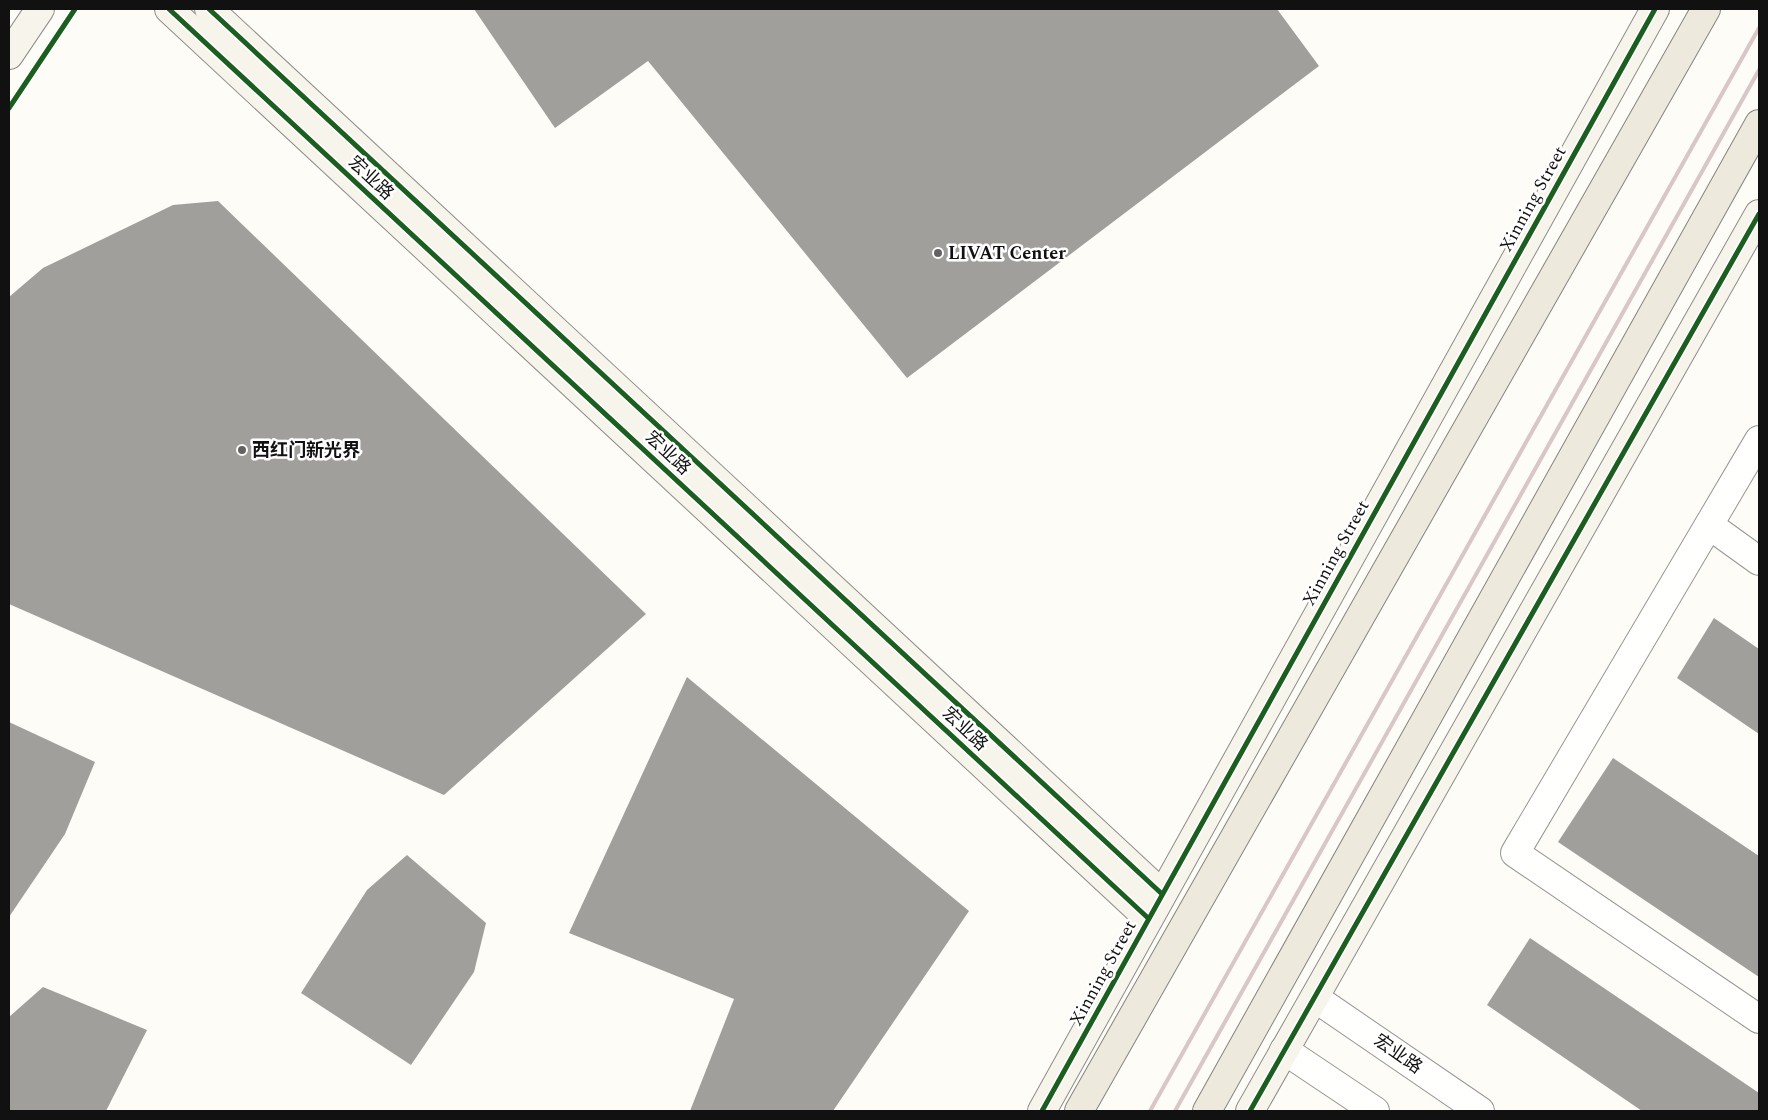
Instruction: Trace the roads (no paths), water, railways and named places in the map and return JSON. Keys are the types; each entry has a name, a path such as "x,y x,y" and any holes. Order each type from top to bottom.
{"main road":[{"path":"1080,1111 1706,9"},
{"path":"1207,1111 1759,124"}],"street":[{"path":"9,55 40,9"},
{"name":"宏业路","path":"169,9 1148,918"},
{"name":"宏业路","path":"209,9 1162,894"},
{"name":"Xinning Street","path":"1042,1111 1655,9"},
{"path":"1250,1111 1759,214"},
{"path":"1759,440 1515,853 1759,1019"},
{"path":"1709,525 1759,561"},
{"name":"宏业路","path":"1315,998 1480,1111"},
{"path":"1284,1050 1375,1111"}],"railway":[{"path":"1150,1111 1759,28"},
{"path":"1175,1111 1759,70"}],"place":[{"name":"LIVAT Center","path":"938,253"},
{"name":"西红门新光界","path":"242,450"}]}
